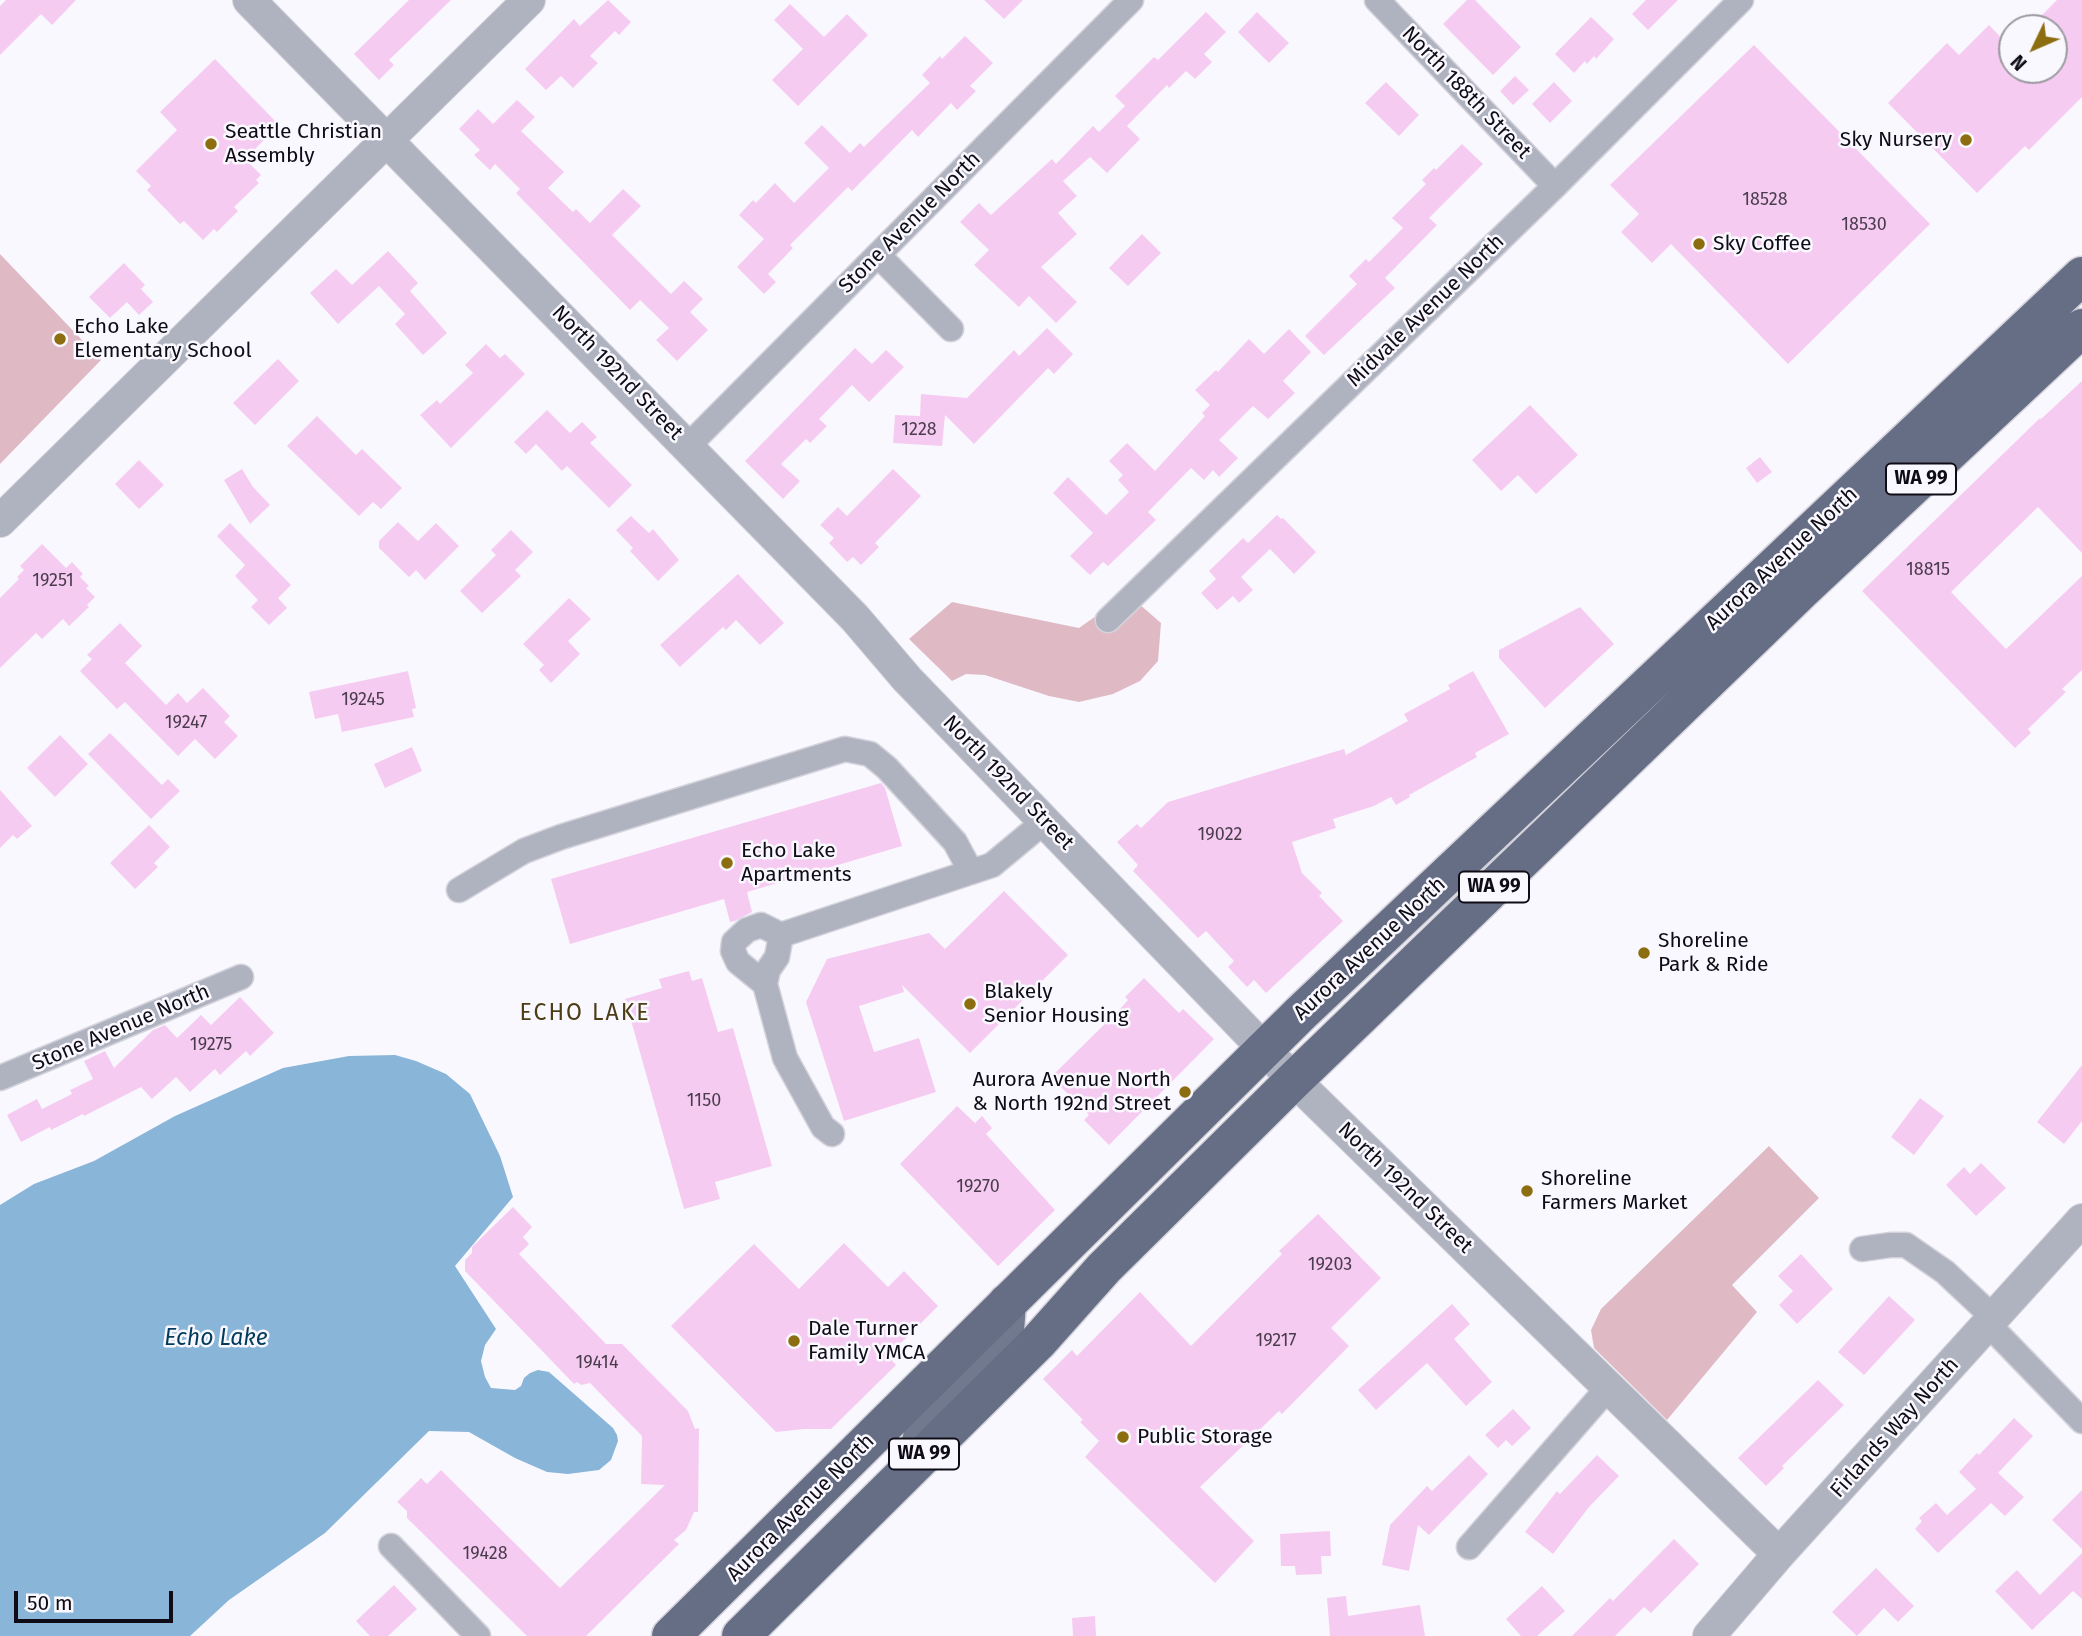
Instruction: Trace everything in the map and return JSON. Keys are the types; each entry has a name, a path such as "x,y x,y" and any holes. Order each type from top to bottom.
{"highway":[{"name":"Aurora Avenue North","path":"671,1636 1264,1049 2082,276"},
{"name":"Aurora Avenue North","path":"741,1636 1038,1342 1104,1268 1294,1080 1803,589 2082,328"}],"main road":[{"path":"1803,589 1809,534"},
{"path":"1756,584 1760,606 1759,632"},
{"path":"916,1462 926,1421 1004,1345 1007,1303"}],"street":[{"name":"North 192nd Street","path":"249,0 855,618 907,679 1294,1080 1779,1554"},
{"path":"0,521 529,0"},
{"name":"Stone Avenue North","path":"688,446 1131,0"},
{"name":"North 188th Street","path":"1377,0 1555,186"},
{"name":"Midvale Avenue North","path":"1108,620 1555,186 1741,0"},
{"path":"879,256 951,329"},
{"path":"459,890 524,851 845,749 870,754 887,768 955,842 971,872"},
{"path":"765,984 738,962 733,951 734,942 747,930 761,925 781,935 992,865 1045,821"},
{"path":"781,935 777,957 768,970 765,984 785,1058 823,1127 832,1134"},
{"name":"Stone Avenue North","path":"0,1079 241,977"},
{"name":"Firlands Way North","path":"1720,1632 1779,1554 2082,1220"},
{"path":"1862,1249 1906,1245 1945,1272 2082,1421"},
{"path":"1469,1547 1608,1388"},
{"path":"391,1546 478,1636"}],"shaded area":[{"path":"0,254 101,360 0,464"},
{"path":"952,602 1079,628 1103,611 1138,603 1161,623 1158,661 1140,681 1113,694 1079,702 1049,696 985,675 966,674 952,681 909,639"},
{"path":"1769,1146 1819,1198 1732,1285 1757,1312 1667,1420 1594,1348 1591,1330 1601,1309"}],"water":[{"name":"Echo Lake","path":"395,1055 446,1074 470,1094 500,1156 513,1197 455,1266 496,1329 485,1345 481,1361 485,1377 491,1388 515,1390 530,1373 538,1370 549,1372 613,1428 618,1441 611,1460 599,1470 568,1474 547,1472 515,1458 469,1432 429,1431 325,1533 229,1600 190,1636 0,1636 0,1205 34,1184 94,1161 175,1116 283,1068 349,1056"}],"building":[{"path":"6,0 76,0 52,25 41,14 0,55 0,6"},
{"path":"409,0 451,0 389,60 394,65 379,80 354,54"},
{"path":"608,0 631,22 619,35 615,31 590,56 598,63 573,88 561,76 546,90 525,69 574,19 580,26"},
{"path":"984,0 1023,0 1004,19"},
{"path":"1467,0 1475,0 1521,47 1493,75 1443,24"},
{"path":"1646,0 1678,0 1648,30 1632,14"},
{"path":"2057,0 2082,0 2082,97 2029,150 2025,146 1977,193 1888,103 1947,43 1959,55 1989,25 1998,34 1998,84 2068,84 2068,14 2043,14"},
{"path":"790,4 824,37 847,14 868,35 798,106 772,80 803,49 774,20"},
{"path":"1206,12 1226,32 1204,54 1212,62 1195,79 1186,71 1169,88 1167,85 1127,126 1140,139 1107,173 1090,157 1063,181 1077,196 1058,213 1077,234 1041,267 1077,302 1056,323 1029,296 1019,307 974,265 989,250 960,222 979,203 991,215 1052,159 1056,164 1093,126 1099,132 1125,106 1115,96 1154,57 1158,60"},
{"path":"1257,12 1289,43 1269,63 1238,32"},
{"path":"1591,17 1614,39 1596,59 1594,56 1587,64 1585,61 1574,73 1555,54"},
{"path":"965,36 993,63 970,86 976,91 957,110 951,103 918,137 912,130 852,191 848,187 790,245 793,248 768,274 776,282 764,294 737,267 764,239 739,215 753,200 756,203 775,183 794,203 829,168 804,143 822,125 850,153 860,143 864,147 930,83 922,75"},
{"name":"Sky Nursery","path":"1754,45 1930,224 1788,364 1671,244 1652,263 1621,232 1639,214 1610,185"},
{"name":"Seattle Christian Assembly","path":"215,59 279,125 245,159 261,175 256,180 259,183 234,207 238,211 217,232 214,229 203,240 184,221 180,224 147,190 151,186 136,171 177,130 160,112"},
{"path":"1515,76 1529,90 1513,105 1500,91"},
{"path":"1386,82 1419,115 1399,136 1365,103"},
{"path":"1554,82 1572,101 1550,123 1532,104"},
{"path":"517,100 535,117 521,131 564,172 548,188 573,212 576,209 590,223 623,189 641,206 612,235 671,294 684,281 703,299 690,312 708,330 677,361 656,340 669,328 640,300 630,310 516,193 520,189 495,164 490,170 474,155 480,150 459,129 478,109 493,124"},
{"path":"1462,144 1483,164 1429,218 1437,225 1385,278 1395,288 1324,355 1305,336 1357,284 1349,276 1366,259 1369,262 1403,228 1392,218 1426,184 1422,180"},
{"path":"1142,234 1161,253 1128,286 1109,268"},
{"path":"388,251 418,283 410,291 447,333 423,355 395,324 405,314 379,286 338,324 310,293 336,269 352,285"},
{"path":"124,263 145,285 141,289 153,302 139,315 127,302 110,318 89,297"},
{"path":"1047,328 1073,354 1054,374 1048,368 974,444 945,415 942,446 893,443 895,415 920,416 921,394 967,398 1014,350 1019,356"},
{"path":"1289,329 1311,352 1283,381 1295,393 1268,419 1253,406 1219,440 1238,458 1219,477 1213,470 1204,480 1191,468 1148,512 1156,520 1108,566 1103,562 1090,575 1070,556 1093,533 1053,493 1068,477 1106,515 1129,492 1118,480 1123,475 1109,461 1127,443 1155,471 1205,416 1202,413 1210,405 1195,390 1216,370 1218,372 1249,339 1264,354"},
{"path":"486,344 500,358 505,354 525,374 451,448 420,415 437,400 440,404 473,373 465,365"},
{"path":"855,348 872,364 886,350 904,367 869,402 852,385 819,419 827,426 810,443 806,439 781,464 800,481 783,499 745,461"},
{"path":"278,359 299,381 255,425 233,403"},
{"path":"2082,381 2082,553 2038,507 1951,592 2006,649 2082,576 2082,670 2062,689 2066,692 2028,729 2031,733 2015,748 1862,591 2040,418"},
{"path":"1530,405 1578,455 1536,494 1518,475 1501,491 1472,460"},
{"path":"547,410 570,433 582,422 597,437 590,443 632,485 609,508 567,466 562,471 536,444 526,454 514,442"},
{"path":"317,416 356,455 362,449 402,488 381,509 373,502 359,516 287,446"},
{"path":"1760,457 1772,472 1757,483 1746,468"},
{"path":"139,460 164,485 139,509 115,484"},
{"path":"242,469 253,487 270,505 250,524 224,480"},
{"path":"893,469 921,496 875,543 879,547 861,565 853,557 847,562 829,543 834,538 820,525 838,507 847,516"},
{"path":"1277,515 1316,552 1294,574 1270,549 1241,577 1253,590 1239,603 1233,596 1217,610 1201,593 1216,579 1209,571 1243,538 1248,543"},
{"path":"631,516 649,533 653,529 679,560 658,581 630,551 633,548 616,530"},
{"path":"398,522 418,541 436,523 459,546 425,580 416,570 409,577 379,548 379,541"},
{"path":"230,523 291,585 278,598 287,608 269,625 251,607 258,600 235,576 245,565 217,536"},
{"path":"511,530 533,552 515,570 521,576 482,613 460,591 496,555 491,550"},
{"path":"42,544 66,568 72,562 83,574 80,577 95,597 87,605 89,607 69,626 63,619 42,639 36,633 0,668 0,598 19,579 17,577 24,570 20,566"},
{"path":"738,574 784,623 760,645 736,620 726,630 723,627 680,667 660,645"},
{"path":"569,598 591,619 568,641 580,654 551,683 539,670 544,665 523,644"},
{"path":"1580,607 1614,644 1545,708 1499,658 1499,650"},
{"path":"120,623 142,646 125,663 166,705 178,693 187,703 203,688 230,716 224,722 238,736 215,759 195,739 178,756 125,702 117,709 80,671 92,659 87,655"},
{"path":"408,671 416,708 412,709 414,717 342,732 338,714 315,719 309,692"},
{"path":"1473,671 1509,734 1475,753 1477,757 1396,805 1391,797 1374,806 1333,819 1336,828 1292,842 1302,873 1322,893 1319,896 1343,921 1266,993 1254,980 1247,987 1228,967 1234,961 1206,931 1198,938 1133,871 1138,865 1117,842 1137,824 1141,828 1168,802 1344,749 1346,755 1408,721 1404,714 1450,689 1448,685"},
{"path":"110,733 162,785 168,779 180,791 151,819 88,754"},
{"path":"60,735 88,764 55,797 27,768"},
{"path":"412,747 422,771 385,788 374,764"},
{"name":"Echo Lake Apartments","path":"881,783 885,788 902,846 747,892 752,912 735,921 730,922 724,899 570,944 551,879"},
{"path":"0,790 32,826 17,839 13,835 0,848"},
{"path":"149,825 170,847 154,863 158,867 135,889 110,863"},
{"name":"Blakely Senior Housing","path":"1004,891 1068,955 970,1053 902,985 904,992 859,1006 874,1052 919,1038 936,1092 844,1121 806,1002 827,959 929,933 945,949"},
{"path":"689,971 692,981 702,978 718,1032 733,1028 772,1166 715,1182 720,1199 684,1209 625,999 662,988 659,979"},
{"path":"1144,978 1179,1013 1183,1009 1214,1039 1109,1145 1084,1120 1089,1115 1059,1085 1063,1082 1054,1074 1120,1009 1128,1000 1125,997"},
{"path":"240,997 274,1033 250,1056 246,1051 220,1075 215,1069 190,1092 176,1077 152,1099 141,1087 84,1116 83,1114 51,1130 50,1127 21,1142 7,1115 37,1099 42,1109 72,1094 70,1090 93,1079 84,1061 105,1051 114,1068 153,1030 165,1025 177,1038 201,1015 211,1025"},
{"path":"2082,1065 2082,1121 2064,1144 2037,1122"},
{"path":"1920,1098 1944,1116 1914,1155 1891,1137"},
{"path":"957,1106 975,1123 982,1116 992,1128 986,1134 1055,1210 998,1266 900,1164"},
{"path":"1981,1163 2006,1188 1976,1216 1946,1185 1964,1167 1970,1174"},
{"path":"513,1207 532,1227 523,1237 529,1244 519,1254 606,1344 622,1344 688,1411 695,1429 699,1428 698,1512 694,1512 686,1530 674,1540 679,1544 586,1636 527,1636 407,1518 407,1511 397,1502 421,1478 427,1484 441,1470 560,1588 665,1485 641,1484 642,1436 590,1383 574,1384 465,1271 465,1260 472,1253 472,1247"},
{"path":"1318,1214 1381,1278 1331,1328 1349,1346 1282,1414 1279,1411 1200,1487 1254,1541 1215,1583 1085,1457 1099,1441 1080,1422 1083,1420 1043,1379 1072,1350 1077,1356 1140,1292 1191,1346 1282,1254 1279,1251"},
{"name":"Dale Turner Family YMCA","path":"844,1243 888,1287 904,1271 938,1306 888,1356 896,1365 831,1429 776,1432 671,1326 754,1244 799,1289"},
{"path":"1801,1254 1833,1289 1797,1324 1779,1305 1793,1291 1778,1276"},
{"path":"1889,1296 1915,1320 1864,1375 1838,1352"},
{"path":"1452,1304 1470,1324 1454,1339 1492,1382 1466,1406 1427,1363 1376,1410 1358,1390"},
{"path":"1818,1380 1844,1405 1782,1466 1784,1468 1766,1486 1738,1458"},
{"path":"1513,1409 1531,1428 1512,1446 1506,1440 1498,1448 1485,1435"},
{"path":"2014,1418 2033,1436 1998,1473 2024,1497 2005,1516 1991,1503 1938,1553 1915,1529 1922,1521 1919,1518 1936,1503 1947,1515 1976,1489 1959,1472"},
{"path":"1469,1455 1488,1474 1429,1535 1418,1525 1409,1571 1382,1565 1390,1525 1427,1486 1432,1491"},
{"path":"1597,1455 1619,1476 1589,1507 1553,1554 1525,1532 1557,1491 1560,1494"},
{"path":"2082,1490 2082,1549 2052,1520"},
{"path":"1330,1531 1331,1556 1321,1556 1322,1574 1296,1575 1295,1566 1281,1566 1280,1534"},
{"path":"1674,1539 1699,1564 1651,1613 1644,1607 1615,1636 1572,1636 1610,1598 1613,1601"},
{"path":"2082,1553 2082,1599 2073,1591 2032,1630 1995,1591 2017,1570 2040,1595"},
{"path":"1876,1568 1914,1606 1898,1622 1884,1608 1857,1636 1832,1612"},
{"path":"394,1585 417,1609 388,1636 370,1636 356,1621"},
{"path":"1542,1586 1565,1611 1537,1636 1521,1636 1506,1619"},
{"path":"1346,1596 1348,1616 1420,1605 1425,1636 1330,1636 1327,1598"},
{"path":"1095,1616 1096,1636 1073,1636 1072,1618"}],"place":[{"name":"Sky Nursery","path":"1966,140"},
{"name":"Seattle Christian Assembly","path":"211,144"},
{"name":"Sky Coffee","path":"1699,244"},
{"name":"Echo Lake Elementary School","path":"60,339"},
{"name":"Echo Lake Apartments","path":"727,863"},
{"name":"Shoreline Park & Ride","path":"1644,953"},
{"name":"Blakely Senior Housing","path":"970,1004"},
{"name":"Aurora Avenue North & North 192nd Street","path":"1185,1092"},
{"name":"Shoreline Farmers Market","path":"1527,1191"},
{"name":"Dale Turner Family YMCA","path":"794,1341"},
{"name":"Public Storage","path":"1123,1437"}],"district":[{"name":"ECHO LAKE","path":"585,1014"}]}
